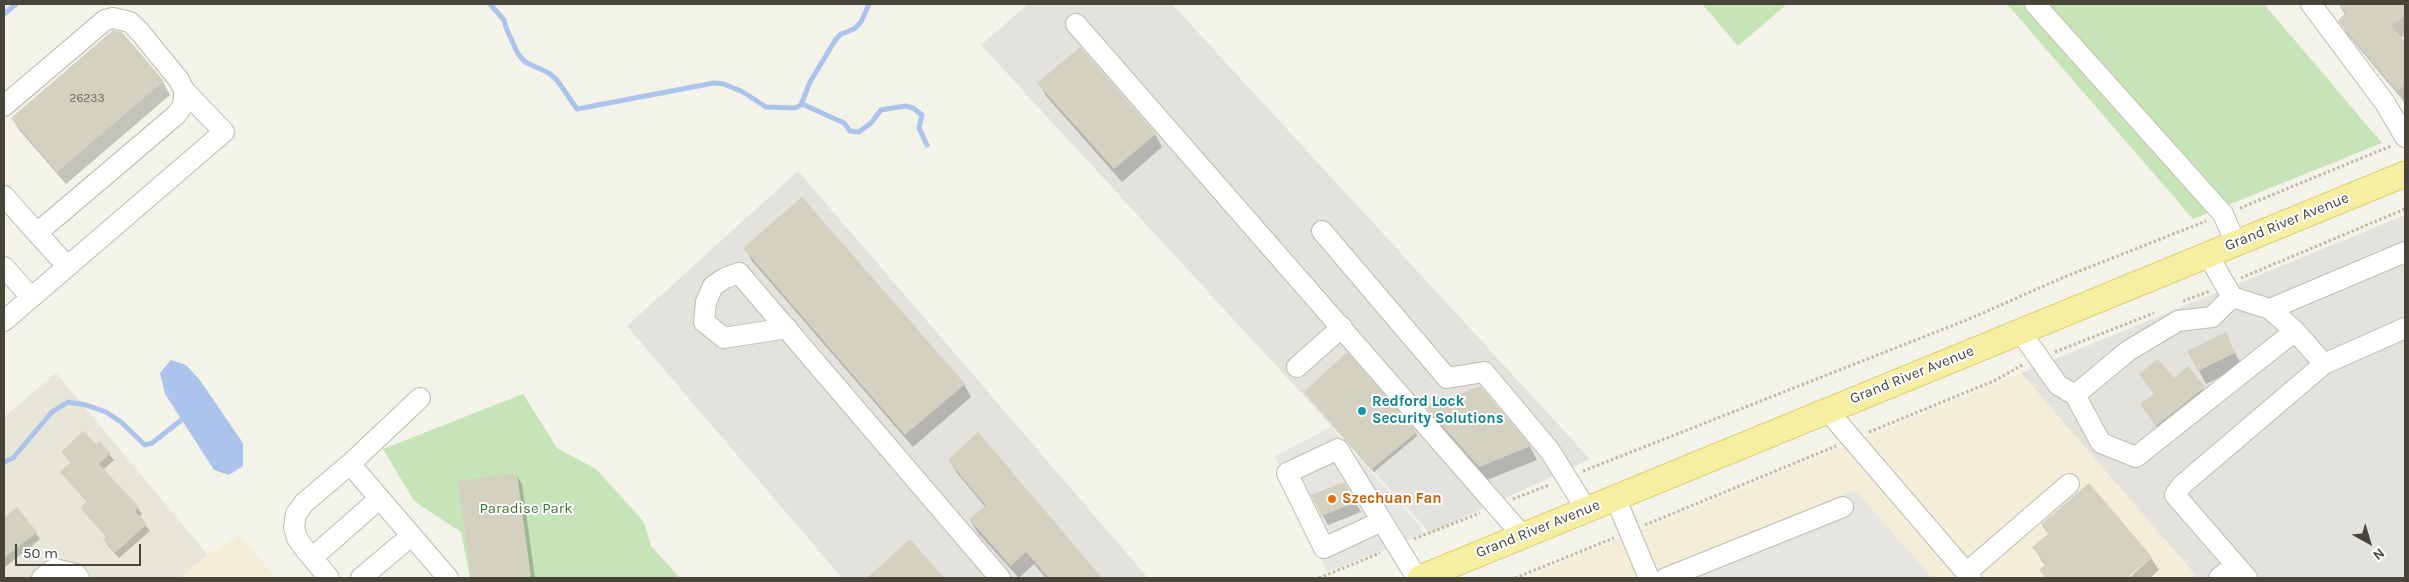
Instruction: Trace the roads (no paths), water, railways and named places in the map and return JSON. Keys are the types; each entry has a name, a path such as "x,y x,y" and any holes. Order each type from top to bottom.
{"main road":[{"name":"Grand River Avenue","path":"1418,578 2405,174"}],"street":[{"path":"2035,4 2223,214 2236,244"},
{"path":"2311,4 2385,104 2401,140"},
{"path":"4,106 105,20 113,18 130,22 140,32 179,80 184,90 224,132 4,320"},
{"path":"1076,24 1522,535"},
{"path":"37,232 176,115 182,107 184,90"},
{"path":"4,196 68,266"},
{"path":"1322,231 1447,378 1484,372 1550,451 1586,509"},
{"path":"2270,309 2405,252"},
{"path":"2208,255 2228,290 2270,309 2295,331 2324,364"},
{"path":"4,267 30,298"},
{"path":"2075,395 2128,352 2178,321 2212,317 2228,290"},
{"path":"1297,367 1342,327"},
{"path":"787,328 1000,578"},
{"path":"2219,578 2242,572 2176,495 2182,485 2324,364 2405,328"},
{"path":"2020,331 2058,385 2075,395 2101,443 2136,457 2295,331"},
{"path":"329,578 297,538 294,527 296,514 304,503 350,464 420,398"},
{"path":"1827,410 1968,575 2069,484"},
{"path":"1382,521 1324,548 1287,473 1338,448 1418,578"},
{"path":"350,464 442,576"},
{"path":"1615,497 1649,578"},
{"path":"312,558 378,499"},
{"path":"1666,578 1843,507"},
{"path":"361,578 411,536"},
{"path":"42,578 54,569 76,574 79,578"}],"water":[{"path":"171,360 186,365 199,379 243,443 243,466 229,475 214,470 165,394 160,373"}],"waterway":[{"path":"4,14 16,4"},
{"path":"490,4 504,20 518,54 525,62 549,73 557,80 577,109 714,83 724,84 743,92 766,107 795,108 801,105 810,82 836,39 841,34 854,29 861,22 869,4"},
{"path":"802,104 844,123 850,131 859,132 871,123 881,110 905,106 913,108 922,115 919,128 927,145"},
{"path":"4,462 13,458 52,412 68,402 86,405 106,412 121,422 145,445 152,443 184,418"}],"place":[{"name":"Redford Lock Security Solutions","path":"1362,411"},
{"name":"Szechuan Fan","path":"1332,499"}],"park label":[{"name":"Paradise Park","path":"526,509"}]}
